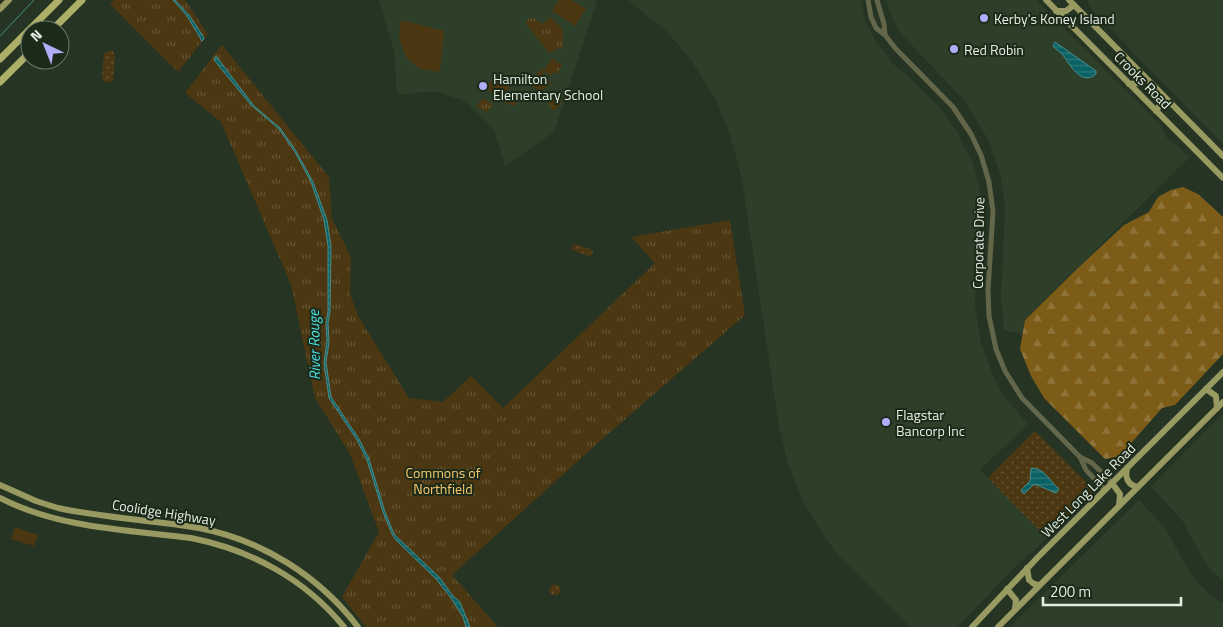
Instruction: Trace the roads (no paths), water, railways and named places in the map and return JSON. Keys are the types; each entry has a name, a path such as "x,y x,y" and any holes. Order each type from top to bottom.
{"highway":[{"path":"0,59 59,0"},
{"path":"62,20 82,0"},
{"path":"0,82 20,62"}],"main road":[{"path":"0,9 9,0"},
{"name":"Crooks Road","path":"1046,0 1223,178"},
{"path":"1056,11 1066,11 1074,2"},
{"name":"Crooks Road","path":"1074,2 1223,156"},
{"path":"1129,84 1139,83 1144,76"},
{"path":"1156,111 1162,103 1170,102"},
{"name":"West Long Lake Road","path":"972,627 1027,568 1223,372"},
{"path":"1206,389 1216,396 1217,408"},
{"path":"998,627 1223,402"},
{"path":"1127,468 1127,480 1131,485 1138,487"},
{"path":"1112,483 1120,494 1119,506"},
{"name":"Coolidge Highway","path":"0,485 36,501 58,508 198,528 243,541 284,560 313,581 336,602 358,627"},
{"name":"Coolidge Highway","path":"0,498 36,512 68,521 191,538 240,552 279,570 296,582 318,600 344,627"},
{"path":"1027,568 1029,580 1039,586"},
{"path":"1008,589 1016,600 1015,610"}],"street":[{"path":"868,3 877,2"},
{"name":"Corporate Drive","path":"877,2 884,24 885,35"},
{"name":"Corporate Drive","path":"868,3 876,28 885,35 896,49 954,108 968,128 977,146 987,174 992,203 993,227 988,308 990,325 996,349 1005,371 1022,398 1080,457 1092,463 1112,483"},
{"name":"Corporate Drive","path":"1080,457 1086,470 1105,490"}],"water":[{"path":"173,0 189,15 203,36 204,39 202,41 187,16"},
{"path":"1055,42 1096,71 1096,74 1085,78 1076,73 1062,54 1053,46"},
{"path":"216,56 254,106 280,128 296,151 313,182 327,220 331,246 329,343 326,362 331,397 359,439 369,459 385,512 394,534 440,578 453,596 460,602 470,627 466,627 463,617 436,579 392,534 367,460 357,440 329,398 324,363 328,312 328,246 324,220 311,182 295,152 279,129 251,105 214,60"},
{"path":"1031,468 1040,470 1047,476 1059,489 1056,493 1033,485 1024,494 1021,490 1030,481"}],"waterway":[{"path":"0,36 34,0"}],"place":[{"name":"Kerby's Koney Island","path":"984,18"},
{"name":"Red Robin","path":"954,49"},
{"name":"Hamilton Elementary School","path":"483,86"},
{"name":"Flagstar Bancorp Inc","path":"886,422"}],"water label":[{"name":"River Rouge","path":"314,345"}],"park label":[{"name":"Commons of Northfield","path":"443,480"}]}
